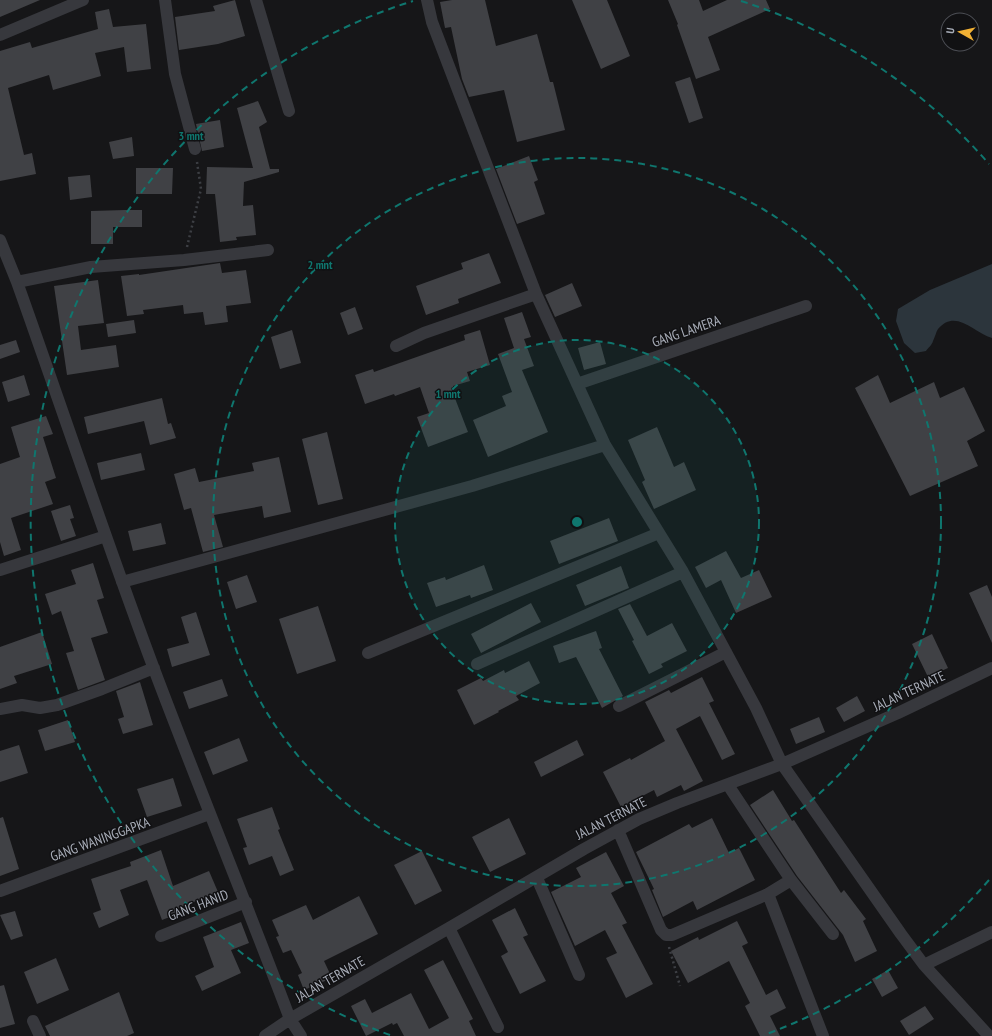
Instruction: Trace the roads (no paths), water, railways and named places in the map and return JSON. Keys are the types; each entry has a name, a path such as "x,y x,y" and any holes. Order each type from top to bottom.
{"street":[{"path":"0,35 55,5 83,0"},
{"path":"165,0 175,74 195,150"},
{"path":"256,0 289,111"},
{"path":"427,0 432,22 536,294 605,445 683,572 756,708 782,764 924,965 988,1029"},
{"path":"0,240 17,282 122,582 209,814 246,902 290,1019 301,1036"},
{"path":"17,282 91,267 184,260 268,250"},
{"path":"396,346 424,333 536,294"},
{"name":"GANG LAMERA","path":"576,384 806,306"},
{"path":"122,582 472,486 605,445"},
{"path":"368,654 659,533"},
{"path":"0,570 106,536"},
{"path":"477,664 683,572"},
{"path":"619,706 726,652"},
{"path":"0,709 22,705 40,708 57,705 154,668"},
{"name":"JALAN TERNATE","path":"265,1036 290,1019 537,878 584,849 639,819 782,764 898,713 992,668"},
{"path":"728,785 791,880 833,934"},
{"name":"GANG WANINGGAPKA","path":"0,891 209,814"},
{"path":"618,830 661,930 666,935 672,935 768,894 791,880"},
{"path":"537,878 579,975"},
{"path":"768,894 822,1036"},
{"name":"GANG HANID","path":"161,936 246,902"},
{"path":"449,928 498,1027"},
{"path":"924,965 992,932"},
{"path":"33,1021 40,1036"}]}
